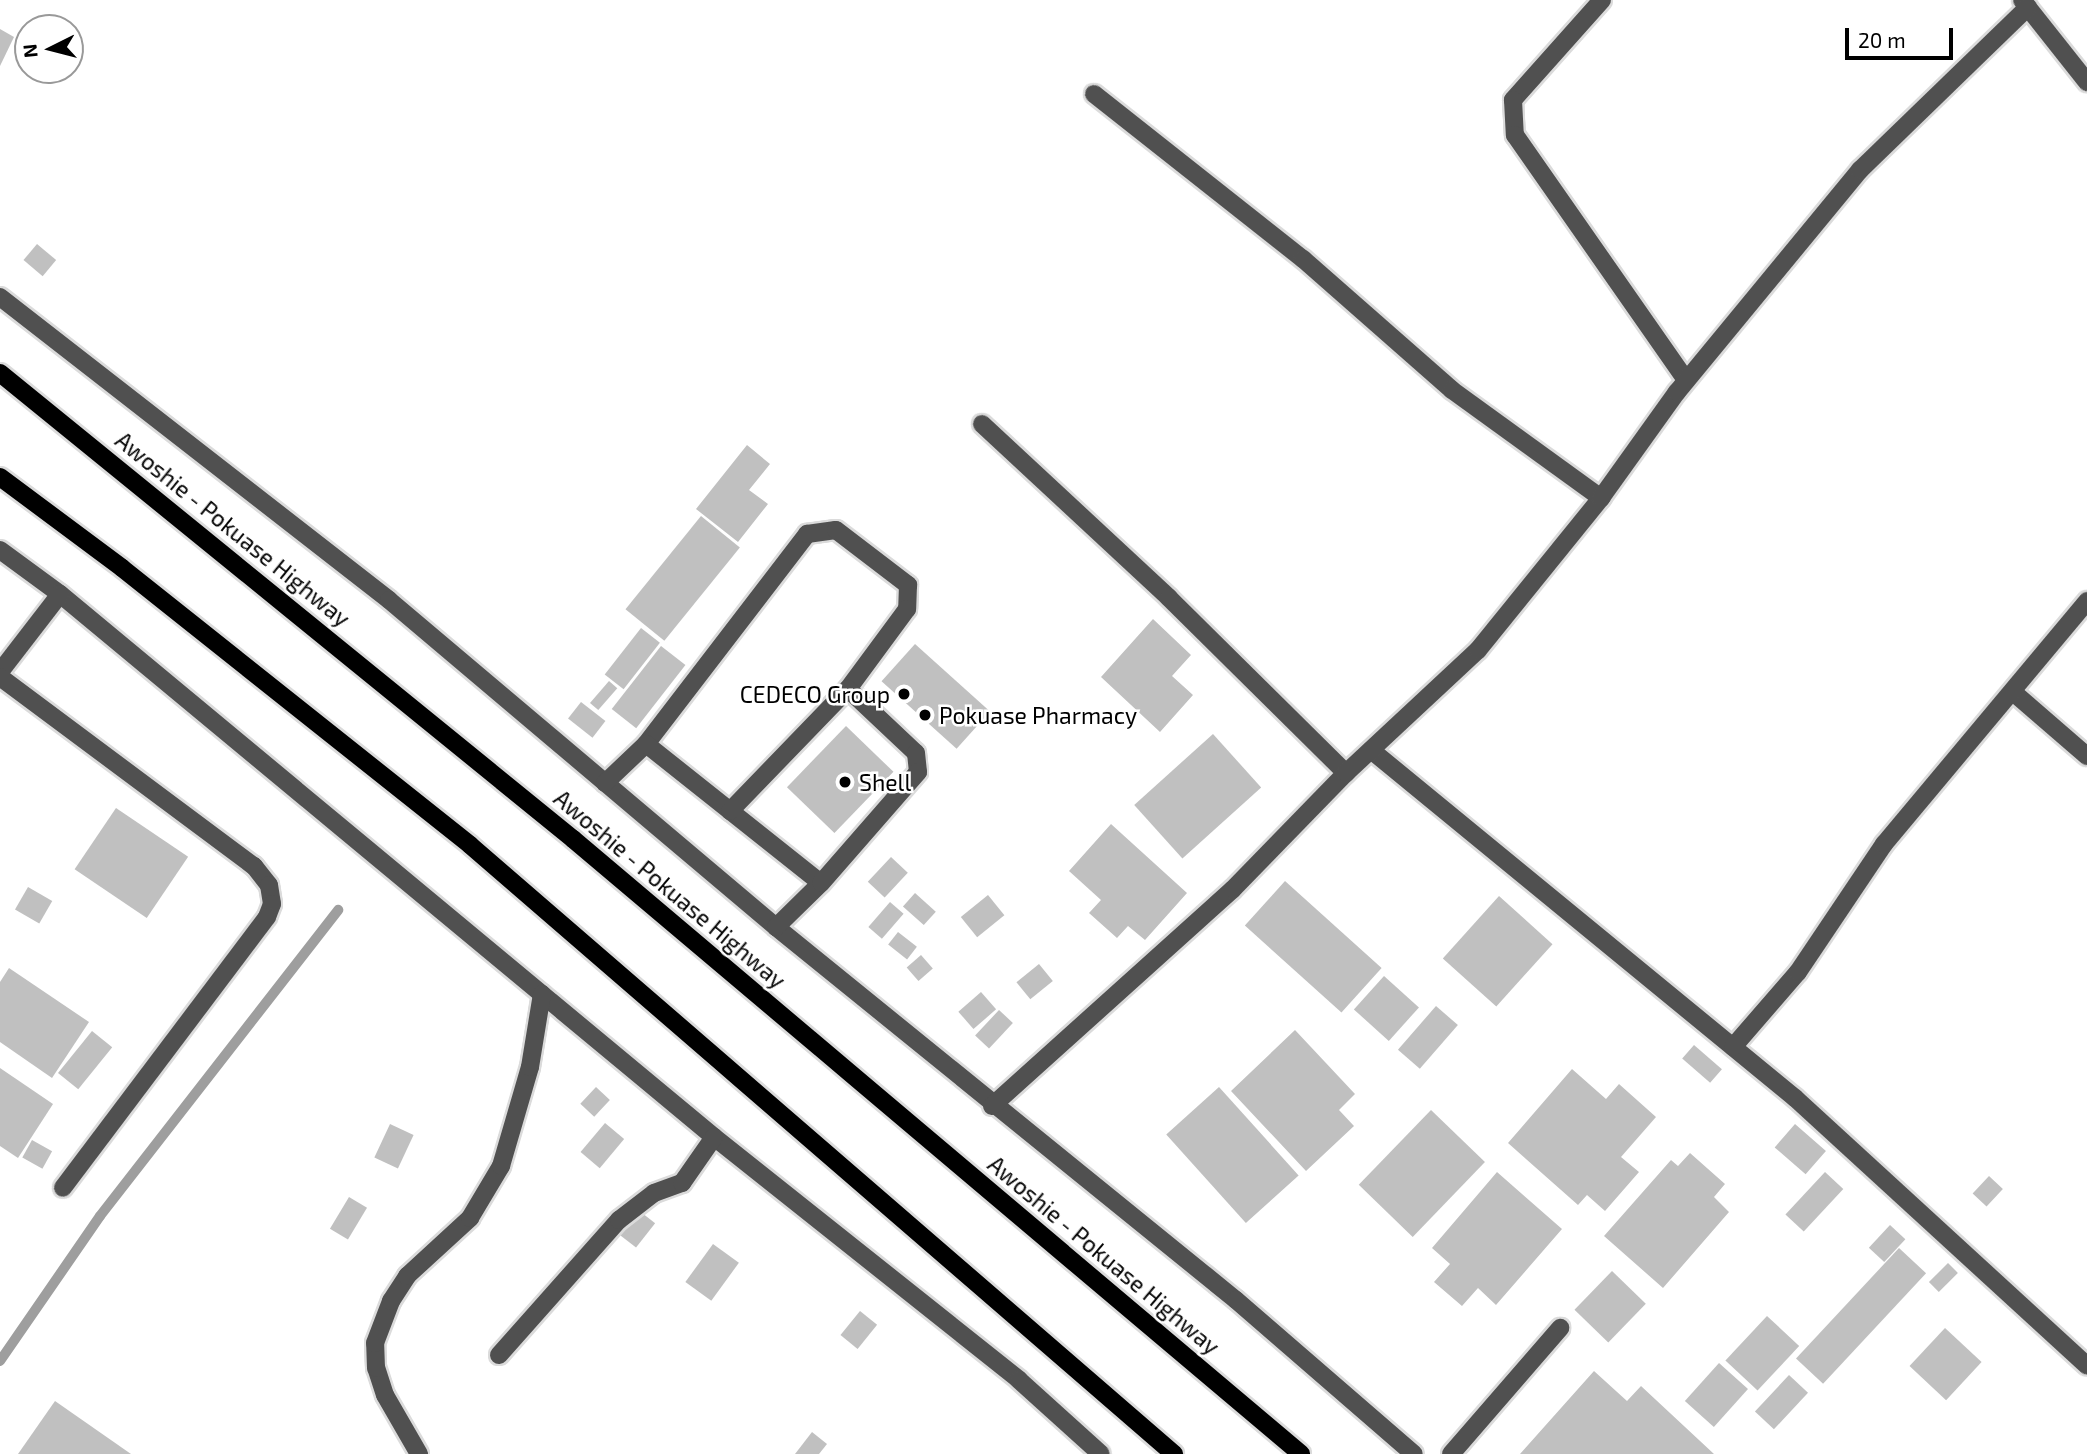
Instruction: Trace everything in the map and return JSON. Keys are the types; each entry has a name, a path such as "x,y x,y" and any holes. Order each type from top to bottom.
{"main road":[{"name":"Awoshie - Pokuase Highway","path":"0,373 573,839 1300,1454"},
{"path":"0,477 122,568 470,845 1174,1454"}],"street":[{"path":"1602,0 1513,100 1515,135 1686,380"},
{"path":"992,1106 1233,889 1346,773 1478,650 1601,498 1686,380 1860,170 2025,3 2087,82"},
{"path":"1094,94 1303,260 1452,390 1601,498"},
{"path":"0,297 389,600 992,1106 1236,1300 1414,1454"},
{"path":"982,424 1169,598 1346,773"},
{"path":"605,783 646,744 807,534 836,530 908,585 907,609 848,688 730,811"},
{"path":"0,550 60,594 714,1137 1019,1380 1101,1454"},
{"path":"0,672 60,594"},
{"path":"1733,1047 1798,972 1884,844 2087,601"},
{"path":"0,677 254,866 269,885 272,904 267,917 63,1188"},
{"path":"776,927 821,883 918,772 916,753 848,688"},
{"path":"2013,692 2087,756"},
{"path":"646,744 821,883"},
{"path":"1371,750 1733,1047 1956,1242 2087,1366"},
{"path":"421,1452 384,1395 376,1368 375,1343 391,1301 407,1276 470,1218 501,1166 530,1067 542,995"},
{"path":"499,1355 619,1220 654,1193 682,1183 714,1137"},
{"path":"1451,1454 1560,1328"}],"building":[{"path":"0,29 14,37 0,66"},
{"path":"37,244 56,260 43,276 24,260"},
{"path":"747,445 770,464 749,490 768,504 738,542 696,509"},
{"path":"701,516 740,547 664,641 625,609"},
{"path":"1153,619 1191,655 1172,676 1193,695 1160,732 1101,677"},
{"path":"641,628 660,643 624,689 605,674"},
{"path":"915,644 990,712 957,749 882,681"},
{"path":"661,646 685,665 636,728 612,709"},
{"path":"609,681 617,688 598,710 590,703"},
{"path":"581,702 605,721 592,738 568,719"},
{"path":"846,726 893,772 834,833 787,787"},
{"path":"1213,734 1261,788 1182,858 1134,805"},
{"path":"116,808 188,857 147,918 75,869"},
{"path":"1111,824 1187,893 1145,940 1128,926 1117,938 1089,913 1101,900 1069,871"},
{"path":"891,857 908,873 885,898 868,882"},
{"path":"1285,881 1382,968 1341,1013 1245,926"},
{"path":"28,887 52,901 39,924 15,910"},
{"path":"915,893 936,912 924,925 903,906"},
{"path":"988,895 1004,915 977,937 961,917"},
{"path":"1499,896 1553,944 1496,1007 1443,958"},
{"path":"890,902 904,914 882,939 868,927"},
{"path":"898,932 917,947 907,959 888,945"},
{"path":"921,955 933,969 918,981 907,967"},
{"path":"1039,964 1053,981 1030,999 1016,982"},
{"path":"9,968 89,1022 52,1078 0,1042 0,982"},
{"path":"1384,976 1419,1007 1389,1041 1354,1009"},
{"path":"981,992 996,1009 973,1029 958,1012"},
{"path":"1436,1006 1458,1025 1420,1069 1398,1050"},
{"path":"999,1010 1013,1023 989,1049 975,1036"},
{"path":"1295,1030 1355,1094 1339,1110 1354,1126 1306,1171 1231,1091"},
{"path":"92,1031 112,1047 78,1089 58,1073"},
{"path":"1694,1045 1722,1069 1710,1083 1682,1059"},
{"path":"0,1068 53,1104 18,1158 0,1146"},
{"path":"1572,1069 1606,1099 1619,1084 1656,1117 1621,1157 1639,1172 1605,1211 1587,1195 1578,1205 1508,1143"},
{"path":"596,1087 610,1100 594,1117 580,1104"},
{"path":"1219,1087 1299,1175 1246,1223 1166,1135"},
{"path":"1431,1110 1485,1162 1413,1237 1359,1185"},
{"path":"605,1123 624,1139 600,1168 581,1152"},
{"path":"390,1124 414,1135 398,1169 374,1158"},
{"path":"1795,1124 1826,1151 1806,1174 1775,1147"},
{"path":"32,1140 52,1151 42,1169 22,1157"},
{"path":"1690,1153 1725,1184 1714,1197 1729,1212 1663,1288 1604,1236 1671,1160 1678,1166"},
{"path":"1497,1172 1562,1229 1496,1305 1478,1288 1462,1306 1434,1282 1450,1264 1432,1248"},
{"path":"1825,1172 1843,1189 1804,1231 1785,1214"},
{"path":"1989,1176 2003,1189 1987,1207 1973,1194"},
{"path":"349,1197 367,1208 348,1240 330,1229"},
{"path":"637,1209 655,1223 636,1248 618,1233"},
{"path":"1890,1225 1905,1239 1884,1262 1869,1248"},
{"path":"713,1244 739,1263 711,1301 685,1282"},
{"path":"1899,1248 1926,1273 1823,1384 1796,1358"},
{"path":"1948,1263 1958,1273 1939,1292 1929,1282"},
{"path":"1612,1271 1646,1304 1608,1342 1574,1310"},
{"path":"860,1311 877,1325 858,1349 840,1335"},
{"path":"1767,1316 1799,1346 1758,1391 1725,1361"},
{"path":"1945,1328 1982,1362 1946,1400 1910,1366"},
{"path":"1719,1363 1748,1389 1714,1427 1685,1401"},
{"path":"1594,1371 1627,1401 1641,1386 1714,1454 1520,1454"},
{"path":"1789,1375 1808,1393 1774,1429 1755,1412"},
{"path":"55,1401 131,1454 18,1454"},
{"path":"812,1432 827,1444 819,1454 795,1454"}],"waterway":[{"path":"0,1361 100,1216 338,910"}],"place":[{"name":"CEDECO Group","path":"904,694"},
{"name":"Pokuase Pharmacy","path":"925,715"},
{"name":"Shell","path":"845,782"}]}
